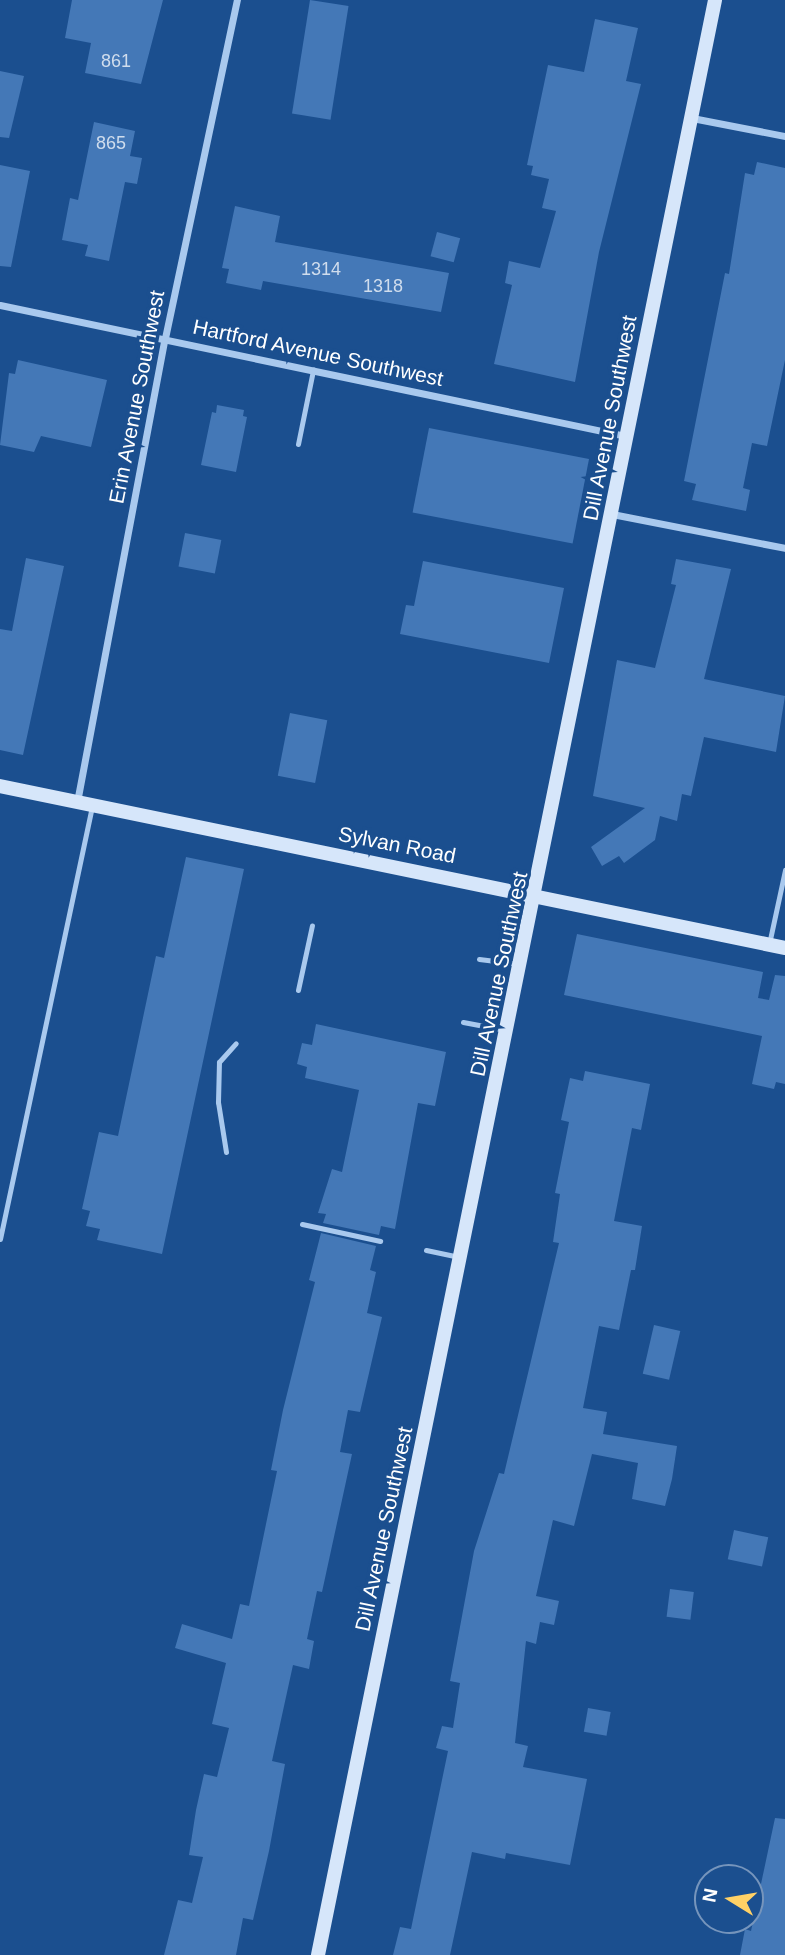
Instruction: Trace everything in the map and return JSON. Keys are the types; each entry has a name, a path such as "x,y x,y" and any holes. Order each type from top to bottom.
{"main road":[{"name":"Dill Avenue Southwest","path":"318,1955 537,895 715,0"},
{"name":"Sylvan Road","path":"0,786 785,948"}],"street":[{"name":"Erin Avenue Southwest","path":"77,802 165,338 237,0"},
{"path":"692,118 785,136"},
{"name":"Hartford Avenue Southwest","path":"0,305 628,437"},
{"path":"612,514 785,548"}],"lane":[{"path":"298,444 313,370"},
{"path":"0,1240 93,805"},
{"path":"769,944 785,870"},
{"path":"298,990 312,925"},
{"path":"479,958 522,965"},
{"path":"463,1022 509,1030"},
{"path":"226,1153 218,1102 219,1062 236,1043"},
{"path":"302,1224 380,1241"},
{"path":"426,1250 462,1257"}],"building":[{"path":"72,0 163,0 141,84 85,73 91,43 65,38"},
{"path":"310,0 349,6 331,120 292,114"},
{"path":"595,19 638,28 626,81 641,84 599,252 575,382 494,364 512,285 505,283 509,261 540,268 556,211 542,208 549,179 531,175 533,166 527,165 548,65 584,72"},
{"path":"0,71 24,76 9,138 0,137"},
{"path":"94,122 135,131 130,156 142,158 137,184 125,182 109,261 85,256 88,245 62,240 70,198 78,200"},
{"path":"757,162 785,168 785,360 767,446 752,443 743,488 750,490 746,511 692,500 696,484 684,481 725,273 729,274 745,173 754,175"},
{"path":"0,165 30,171 11,267 0,266"},
{"path":"235,206 280,216 275,242 449,273 441,312 263,281 261,290 226,283 229,269 222,268"},
{"path":"437,232 460,238 454,262 431,256"},
{"path":"18,360 107,380 91,447 41,436 34,452 0,445 9,373 15,374"},
{"path":"217,405 244,410 243,416 247,417 236,472 201,465 212,412 216,413"},
{"path":"429,428 589,459 573,544 413,512"},
{"path":"185,533 221,540 215,573 179,566"},
{"path":"26,558 64,566 23,755 0,750 0,629 12,631"},
{"path":"676,559 731,569 704,679 785,696 776,752 704,737 691,796 682,794 677,821 660,816 655,840 624,863 619,856 602,866 591,847 645,808 593,796 617,660 655,668 676,585 671,584"},
{"path":"423,561 564,588 549,663 400,634 406,605 414,606"},
{"path":"290,713 327,720 315,783 278,776"},
{"path":"186,857 244,869 162,1254 97,1240 100,1229 86,1226 90,1211 82,1209 99,1132 118,1136 156,956 164,958"},
{"path":"577,934 763,972 758,998 769,1000 775,975 785,976 785,1084 776,1082 774,1089 752,1084 762,1036 564,995"},
{"path":"316,1024 446,1052 435,1106 418,1103 395,1229 381,1226 379,1235 323,1223 326,1214 318,1213 332,1169 342,1172 359,1090 305,1078 307,1067 297,1064 302,1043 312,1045"},
{"path":"585,1071 650,1084 641,1130 632,1128 614,1221 642,1226 635,1270 631,1270 619,1330 599,1326 583,1408 607,1412 603,1434 677,1446 672,1479 665,1506 632,1499 638,1463 592,1454 574,1526 553,1520 536,1596 559,1601 554,1625 540,1622 536,1644 526,1641 515,1743 528,1746 523,1767 587,1779 570,1865 506,1853 505,1859 472,1852 450,1955 393,1955 400,1927 411,1929 448,1751 436,1748 442,1726 453,1728 460,1683 450,1681 474,1551 499,1473 504,1474 559,1243 553,1242 560,1194 555,1193 569,1122 561,1120 570,1078 583,1081"},
{"path":"321,1233 376,1246 370,1270 376,1272 367,1313 382,1317 360,1412 348,1410 340,1452 352,1454 322,1592 317,1591 307,1639 314,1641 309,1669 293,1665 272,1761 285,1764 269,1851 253,1920 243,1918 236,1955 164,1955 178,1900 192,1903 203,1857 189,1855 196,1810 204,1774 217,1777 229,1728 212,1724 226,1663 175,1648 182,1624 232,1639 240,1604 249,1606 277,1471 271,1470 315,1282 309,1280"},
{"path":"654,1325 680,1331 669,1380 643,1374"},
{"path":"734,1530 768,1537 762,1567 728,1559"},
{"path":"670,1589 694,1592 690,1620 667,1617"},
{"path":"588,1708 611,1712 606,1736 584,1732"},
{"path":"775,1818 785,1819 785,1955 740,1955 744,1934 764,1934 764,1870"}]}
